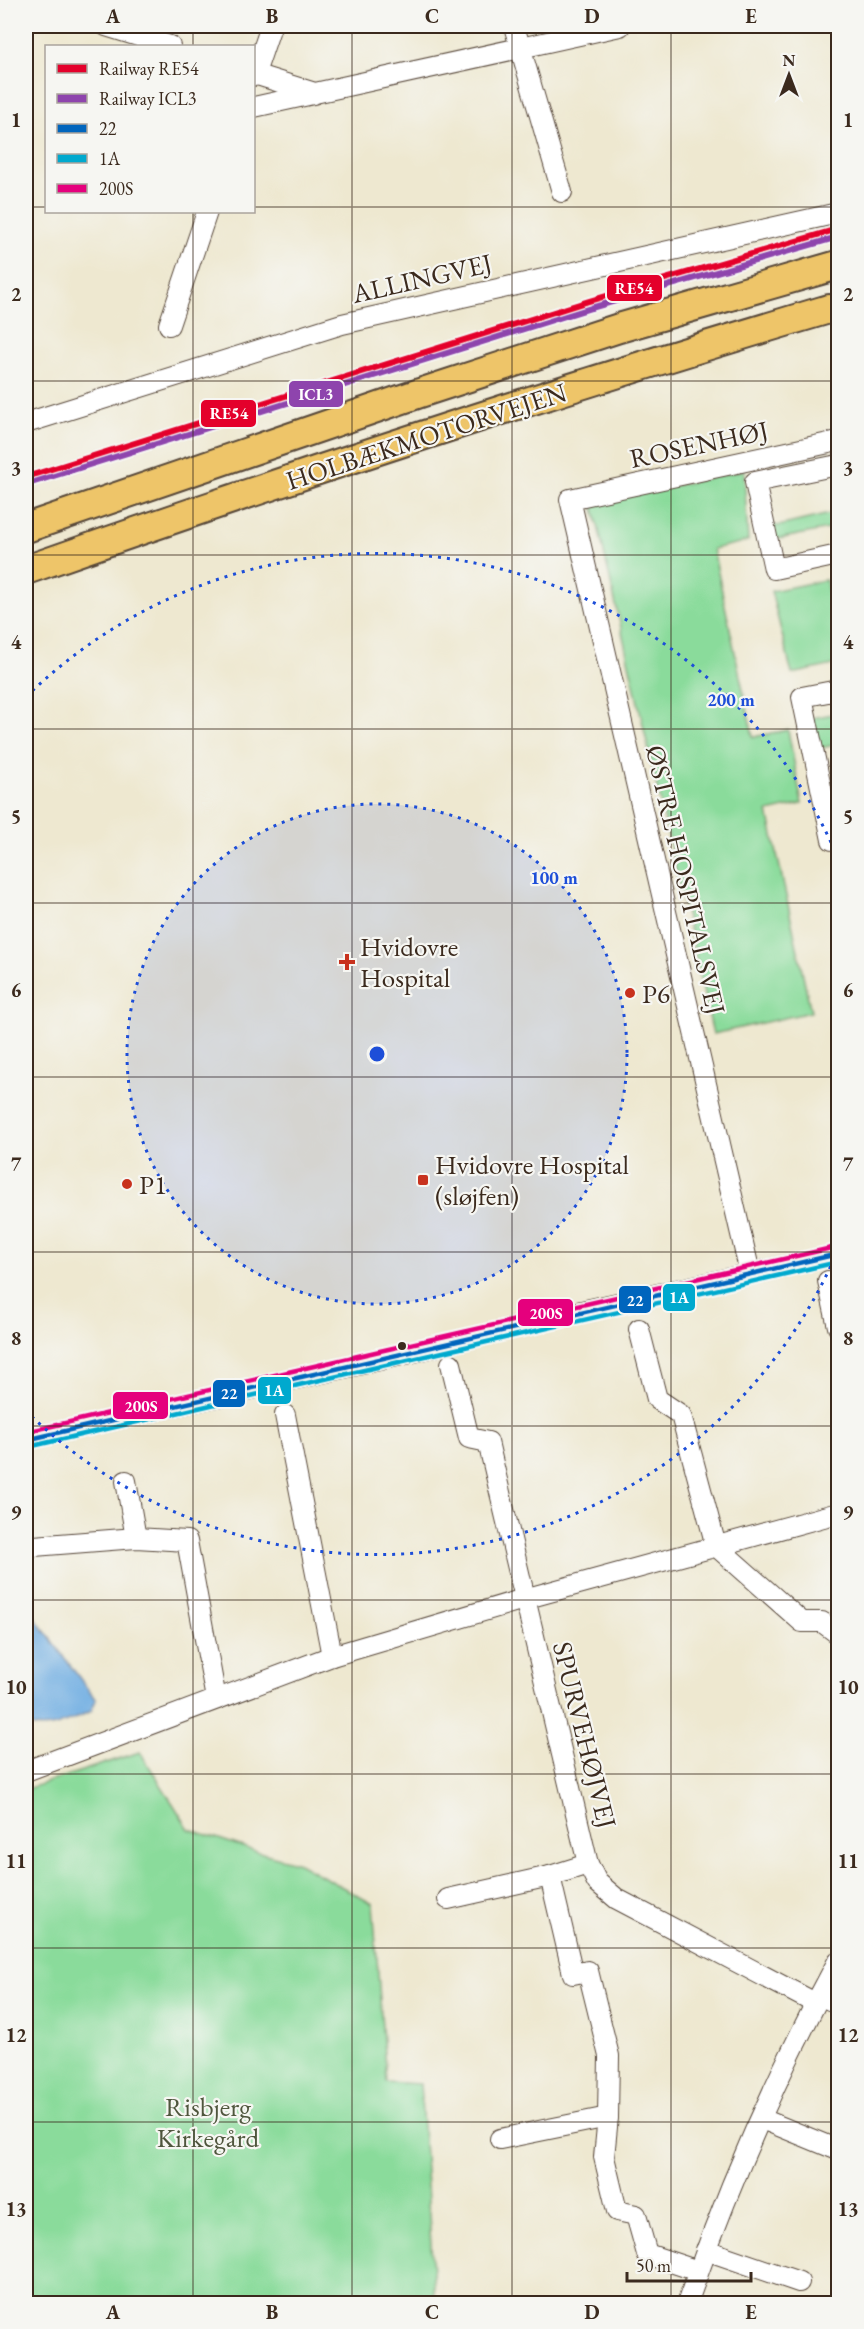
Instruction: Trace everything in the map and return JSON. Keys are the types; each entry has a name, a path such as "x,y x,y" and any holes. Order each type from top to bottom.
{"highway":[{"name":"HOLBÆKMOTORVEJEN","path":"26,528 420,393 619,328 838,265"},
{"name":"HOLBÆKMOTORVEJEN","path":"26,570 216,505 675,355 829,309"},
{"path":"26,589 128,551 216,505"}],"street":[{"path":"106,26 167,45"},
{"path":"255,71 271,26"},
{"path":"514,26 562,192"},
{"path":"255,107 620,26"},
{"path":"255,74 315,93"},
{"path":"169,325 207,213"},
{"name":"ALLINGVEJ","path":"26,423 342,324 838,213"},
{"name":"ROSENHØJ","path":"570,499 838,441"},
{"name":"ROSENHØJ","path":"838,465 755,482 774,569 838,555"},
{"name":"ØSTRE HOSPITALSVEJ","path":"570,499 750,1274"},
{"path":"838,690 802,697 832,840 838,838"},
{"path":"26,1440 838,1254"},
{"path":"828,1281 838,1327"},
{"path":"639,1329 657,1399 681,1414 716,1546 802,1622 822,1622 838,1634"},
{"name":"SPURVEHØJVEJ","path":"452,1364 469,1438 488,1442 588,1864 597,1882 617,1899 818,1999"},
{"path":"285,1415 332,1656"},
{"path":"126,1481 136,1538"},
{"path":"26,1771 332,1656 524,1599 838,1513"},
{"path":"34,1546 136,1538 187,1541 216,1699"},
{"path":"448,1899 549,1876 588,1864"},
{"path":"549,1876 573,1974 588,1971 609,2056 608,2117 604,2157 617,2211 636,2215 647,2254 698,2271"},
{"path":"687,2304 706,2250 762,2119 838,1961"},
{"path":"818,1999 838,2004"},
{"path":"500,2139 608,2117"},
{"path":"762,2119 838,2150"},
{"path":"706,2250 799,2282"}],"green space":[{"path":"744,470 748,541 713,549 753,737 788,730 802,804 768,812 811,1012 713,1034 593,504"},
{"path":"838,512 838,527 773,540 769,524 779,526"},
{"path":"826,580 838,640 838,664 792,674 771,591"},
{"path":"838,713 838,744 813,750 812,718"},
{"name":"Risbjerg Kirkegård","path":"140,1752 189,1829 299,1863 373,1904 386,2082 420,2084 435,2303 26,2303 26,1789"}],"water":[{"path":"32,1614 96,1700 91,1711 51,1727 42,1728 26,1724 26,1619"}],"rail line":[{"name":"RE54","path":"26,477 589,301 838,229"},
{"name":"ICL3","path":"28,484 591,308 838,237"}],"transit line":[{"name":"200S","path":"26,1432 836,1247"},
{"name":"22","path":"26,1440 838,1254"},
{"name":"1A","path":"28,1447 838,1262"}],"place":[{"name":"Hvidovre Hospital","path":"347,962"},
{"name":"P6","path":"630,993"},
{"name":"Hvidovre Hospital (sløjfen)","path":"423,1180"},
{"name":"P1","path":"127,1184"}]}
